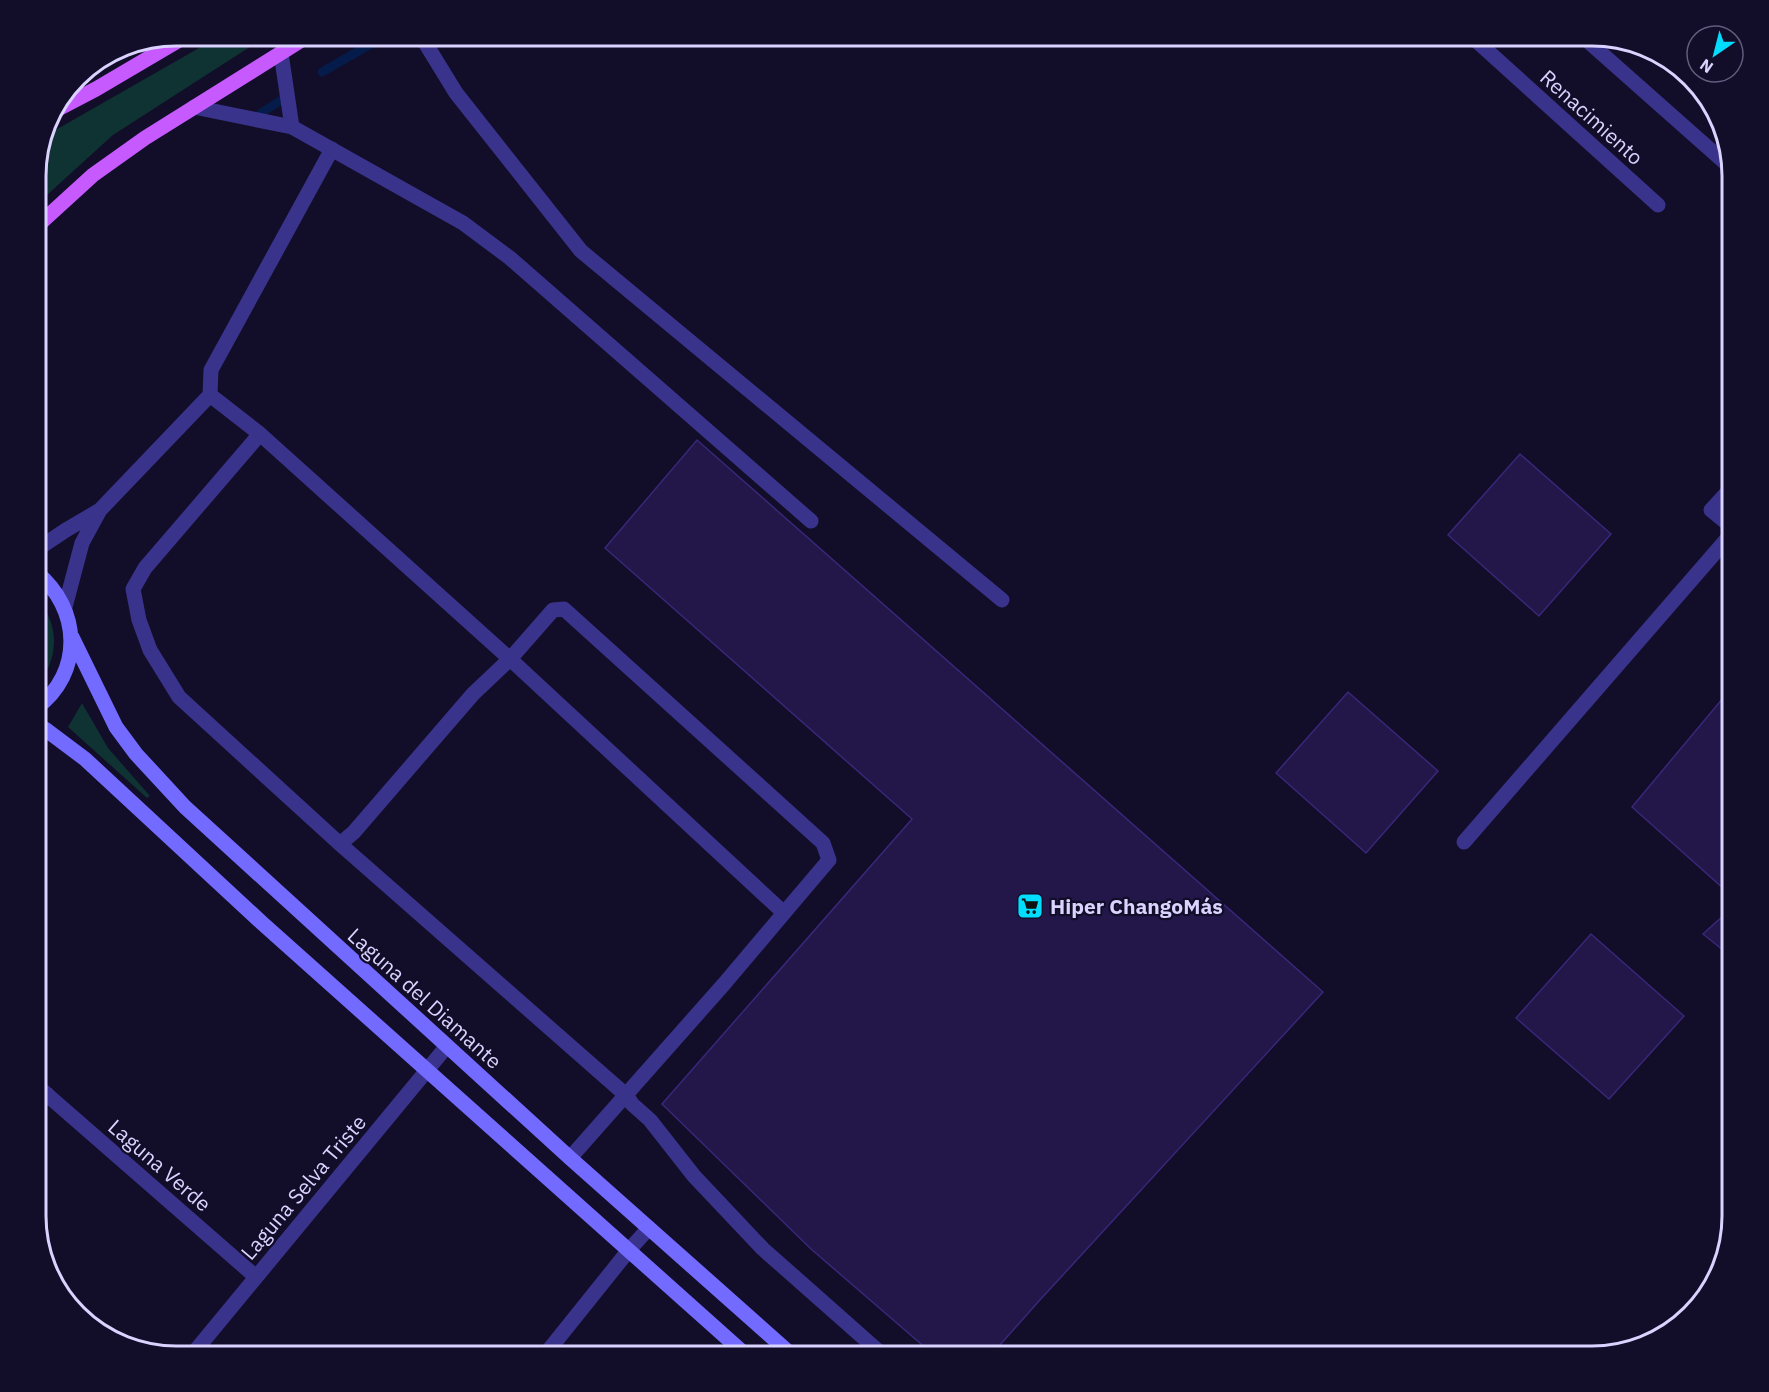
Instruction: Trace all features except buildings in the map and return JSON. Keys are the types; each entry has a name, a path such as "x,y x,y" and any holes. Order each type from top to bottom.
{"main road":[{"path":"69,103 167,47"},
{"path":"47,217 93,175 145,138 290,47"}],"street":[{"name":"Renacimiento","path":"1482,46 1658,205"},
{"path":"1593,46 1721,159"},
{"path":"428,47 456,93 581,250 1002,600"},
{"path":"281,52 292,127"},
{"path":"194,107 292,127 463,223 510,258 811,521"},
{"path":"64,607 82,543 100,510 210,395 211,370 332,149"},
{"path":"210,395 260,434 510,659 784,913"},
{"path":"260,434 145,568 133,589 139,620 150,650 179,697 340,844 627,1096 632,1104 650,1120 694,1176 763,1249 873,1346"},
{"path":"1722,498 1711,510 1722,520"},
{"path":"47,543 100,510"},
{"path":"1464,842 1722,543"},
{"path":"47,581 57,593 64,607 72,637 69,659 61,680 47,698"},
{"path":"340,844 354,832 473,694 510,659 553,610 564,609 823,843 829,860 627,1096 570,1158"},
{"name":"Laguna del Diamante","path":"72,637 117,726 136,754 224,845 782,1346"},
{"path":"47,730 85,759 262,923 736,1346"},
{"name":"Laguna Selva Triste","path":"199,1346 447,1046"},
{"name":"Laguna Verde","path":"47,1093 256,1277"},
{"path":"551,1346 649,1228"}],"green space":[{"path":"201,47 250,47 113,135 47,195 49,151 55,130"},
{"path":"47,614 54,634 47,671"},
{"path":"82,703 108,748 150,796 147,798 68,727"}],"waterway":[{"path":"322,72 366,47"},
{"path":"261,113 285,98"}],"place":[{"name":"Hiper ChangoMás","path":"1030,906"}]}
